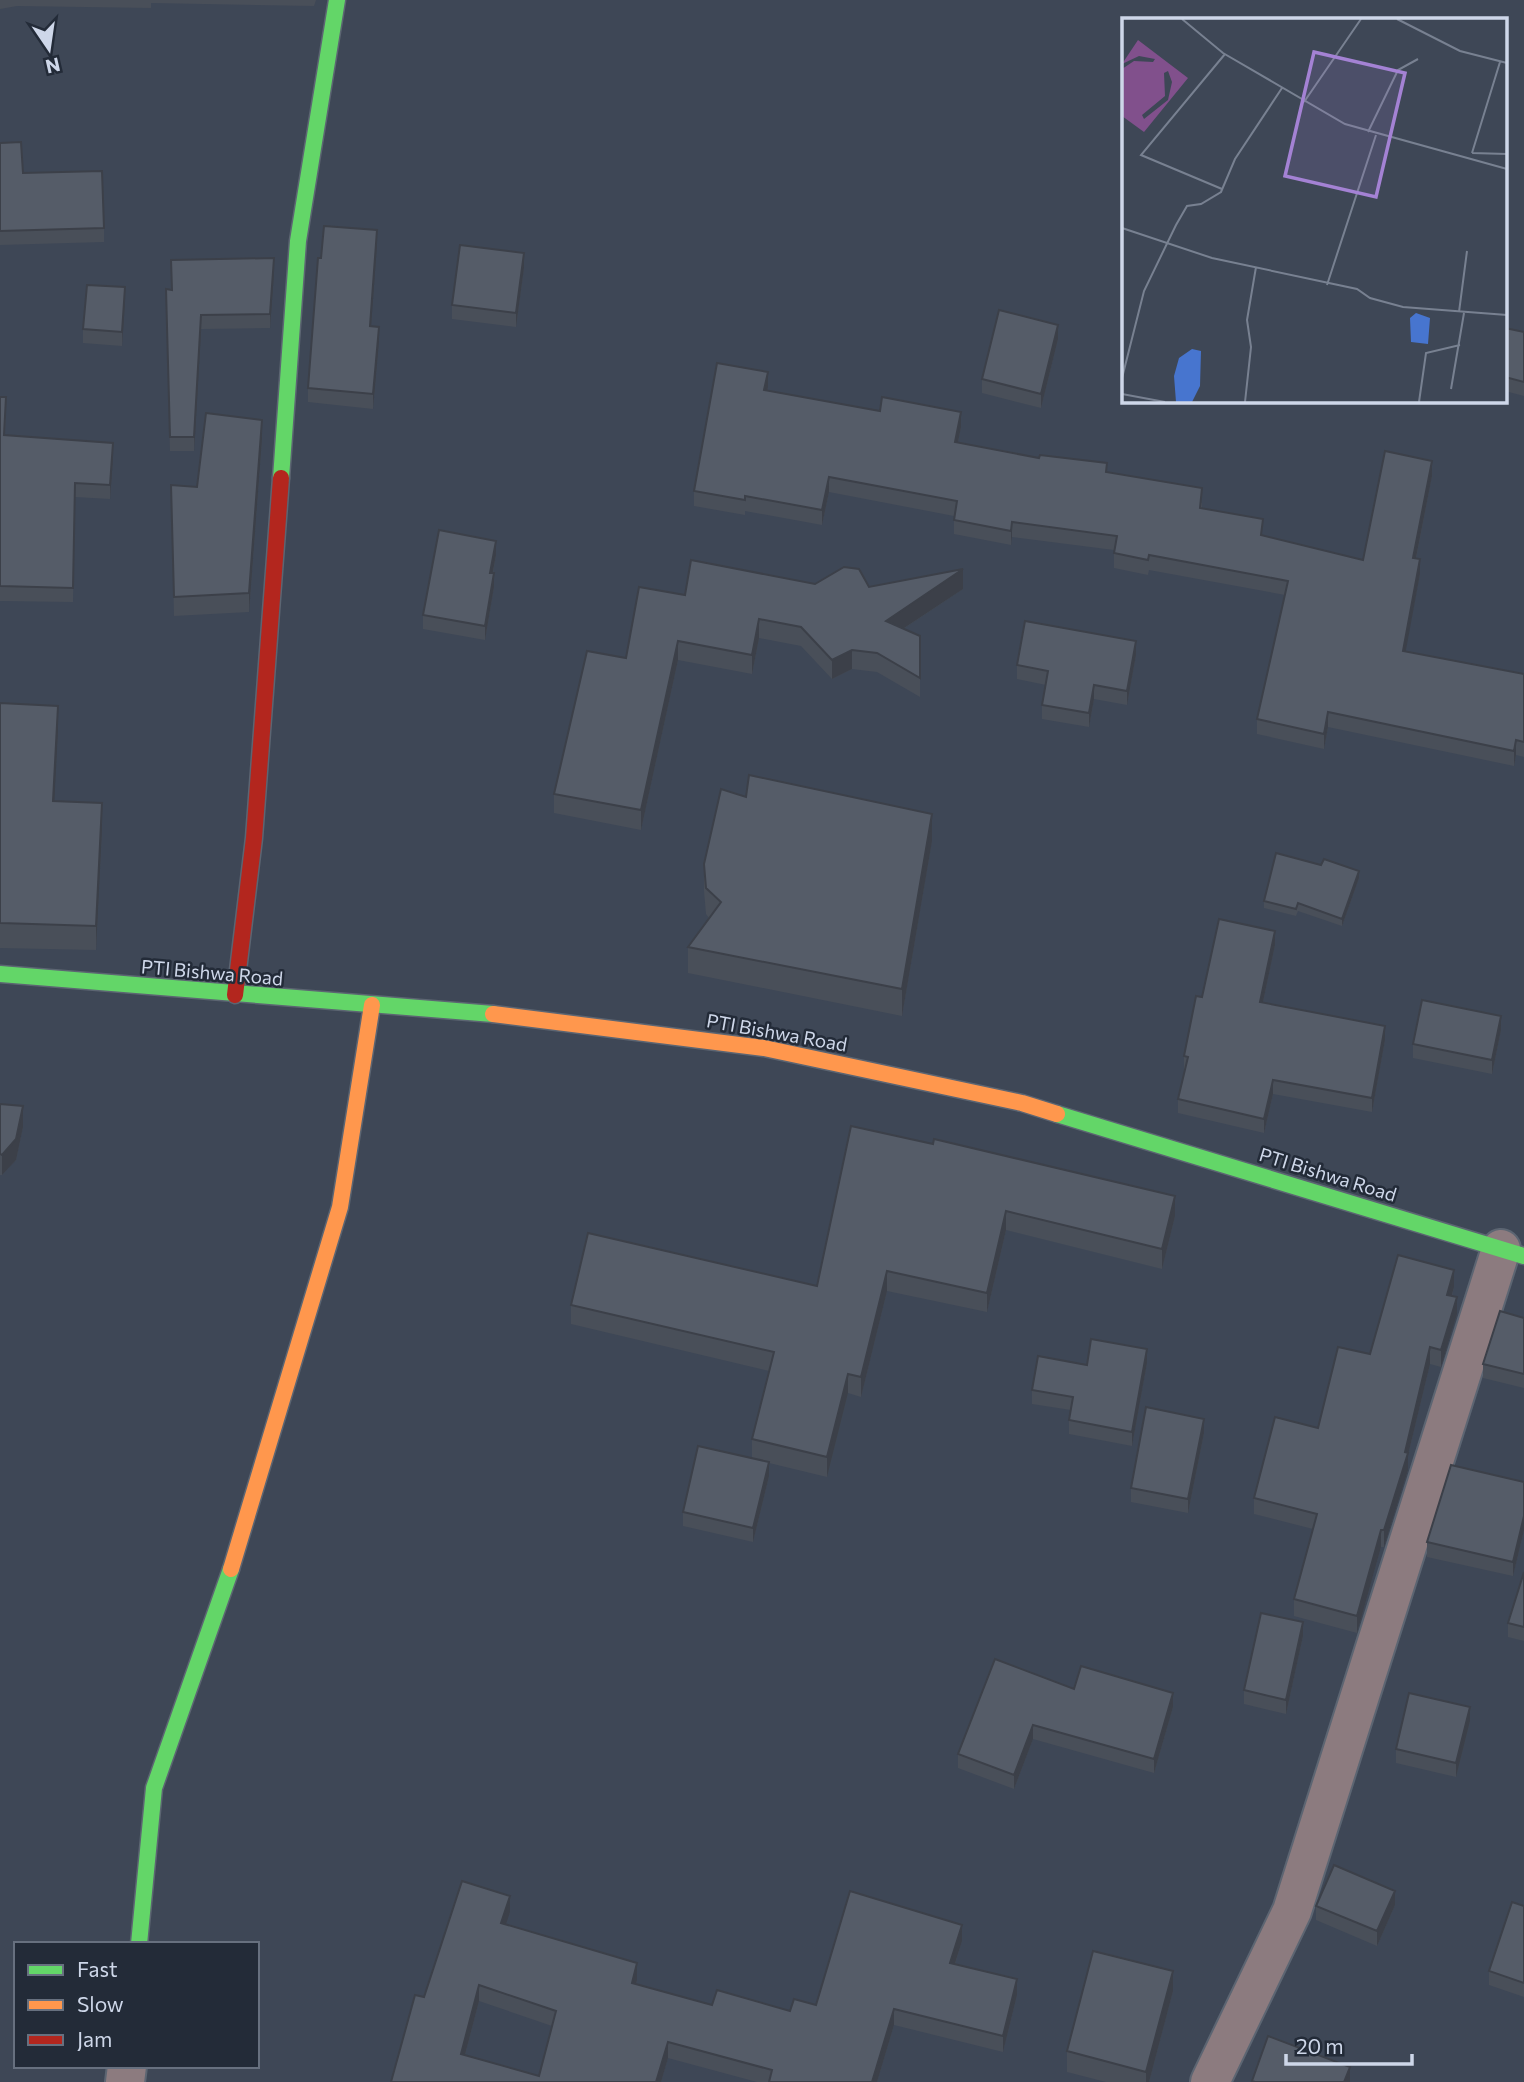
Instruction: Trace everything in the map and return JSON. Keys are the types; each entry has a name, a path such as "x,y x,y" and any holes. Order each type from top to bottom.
{"main road":[{"path":"235,995 254,838 298,241 337,0"},
{"name":"PTI Bishwa Road","path":"0,974 235,995 500,1014 764,1048 1022,1104 1513,1253"},
{"path":"139,1942 154,1788 216,1618 340,1207 372,1005"}],"street":[{"path":"1210,2082 1292,1911 1513,1253"}],"building":[{"path":"21,142 23,173 102,171 104,228 0,231 0,143"},
{"path":"324,226 377,230 370,326 379,327 373,394 308,388 318,258 321,258"},
{"path":"460,245 524,253 516,313 452,305"},
{"path":"274,258 270,314 201,315 194,437 170,437 166,289 172,290 171,260"},
{"path":"87,285 125,287 122,332 83,329"},
{"path":"999,310 1058,325 1041,394 982,379"},
{"path":"1506,328 1524,332 1524,382 1506,377"},
{"path":"717,363 768,372 764,390 880,411 882,397 961,412 955,442 1039,458 1040,455 1107,463 1106,472 1202,488 1200,508 1263,519 1261,535 1363,560 1385,451 1432,461 1413,558 1420,559 1403,651 1524,674 1524,742 1516,740 1514,751 1328,712 1324,734 1257,719 1288,581 1149,555 1148,560 1114,553 1117,536 1012,522 1011,531 954,520 957,501 829,477 822,510 745,496 745,500 694,491"},
{"path":"0,397 6,397 4,435 113,443 110,485 75,483 73,588 0,586"},
{"path":"206,413 262,420 249,593 174,597 171,485 197,487"},
{"path":"439,530 496,541 490,573 494,573 485,626 423,615"},
{"path":"691,560 815,584 844,567 859,569 869,587 963,569 886,621 920,636 920,678 877,653 852,650 832,660 801,627 759,619 752,655 678,641 641,810 554,794 587,651 626,658 639,587 685,595"},
{"path":"1025,621 1136,641 1127,691 1094,685 1089,713 1042,705 1048,671 1017,665"},
{"path":"0,703 58,706 53,801 102,803 96,926 0,923"},
{"path":"749,775 932,814 902,989 688,947 721,902 706,888 704,864 721,789 746,797"},
{"path":"1276,853 1321,865 1324,859 1359,871 1342,919 1298,903 1296,909 1264,901"},
{"path":"1219,919 1275,931 1260,1002 1385,1026 1372,1098 1273,1080 1264,1119 1178,1099 1188,1057 1184,1056 1196,996 1202,997"},
{"path":"1422,1000 1501,1016 1492,1060 1413,1044"},
{"path":"0,1104 23,1106 16,1139 2,1155 0,1154"},
{"path":"851,1126 933,1144 934,1139 1175,1196 1162,1249 1006,1211 987,1293 887,1271 861,1377 848,1374 827,1457 752,1439 774,1352 571,1305 588,1233 817,1286"},
{"path":"1398,1255 1454,1270 1447,1295 1457,1297 1441,1350 1430,1347 1405,1452 1408,1453 1384,1530 1381,1530 1357,1616 1294,1599 1317,1514 1254,1498 1275,1417 1318,1428 1338,1347 1370,1354"},
{"path":"1500,1311 1524,1318 1524,1374 1483,1364"},
{"path":"1091,1339 1147,1349 1132,1432 1069,1420 1073,1397 1032,1390 1038,1356 1087,1365"},
{"path":"1146,1407 1204,1419 1188,1499 1131,1488"},
{"path":"698,1446 769,1462 753,1528 683,1512"},
{"path":"1451,1465 1524,1482 1524,1516 1513,1562 1427,1542"},
{"path":"1524,1572 1524,1627 1508,1623"},
{"path":"1261,1613 1303,1622 1286,1700 1244,1690"},
{"path":"995,1659 1074,1689 1081,1666 1173,1693 1154,1759 1033,1725 1014,1775 958,1754"},
{"path":"1409,1693 1470,1707 1456,1763 1396,1749"},
{"path":"1334,1865 1395,1891 1377,1931 1316,1906"},
{"path":"462,1881 510,1896 501,1923 637,1963 632,1983 712,2005 717,1990 790,2011 794,1999 816,2005 850,1891 962,1925 950,1963 1017,1979 1003,2036 894,2009 872,2082 769,2082 772,2070 668,2042 656,2082 391,2082 415,1995 424,1997","holes":["479,1985 556,2011 539,2076 461,2054"]},
{"path":"1512,1902 1524,1906 1524,1983 1489,1971"},
{"path":"1093,1951 1173,1971 1146,2072 1067,2051"},
{"path":"1268,2036 1350,2067 1344,2082 1252,2081"}],"traffic: fast":[{"path":"281,478 298,241 337,0"},
{"path":"0,974 493,1014"},
{"path":"1057,1114 1524,1256"},
{"path":"139,1942 154,1788 231,1569"}],"traffic: slow":[{"path":"231,1569 340,1207 372,1005"},
{"path":"493,1014 764,1048 1022,1103 1057,1114"}],"traffic: jam":[{"path":"235,995 254,838 281,478"}]}
